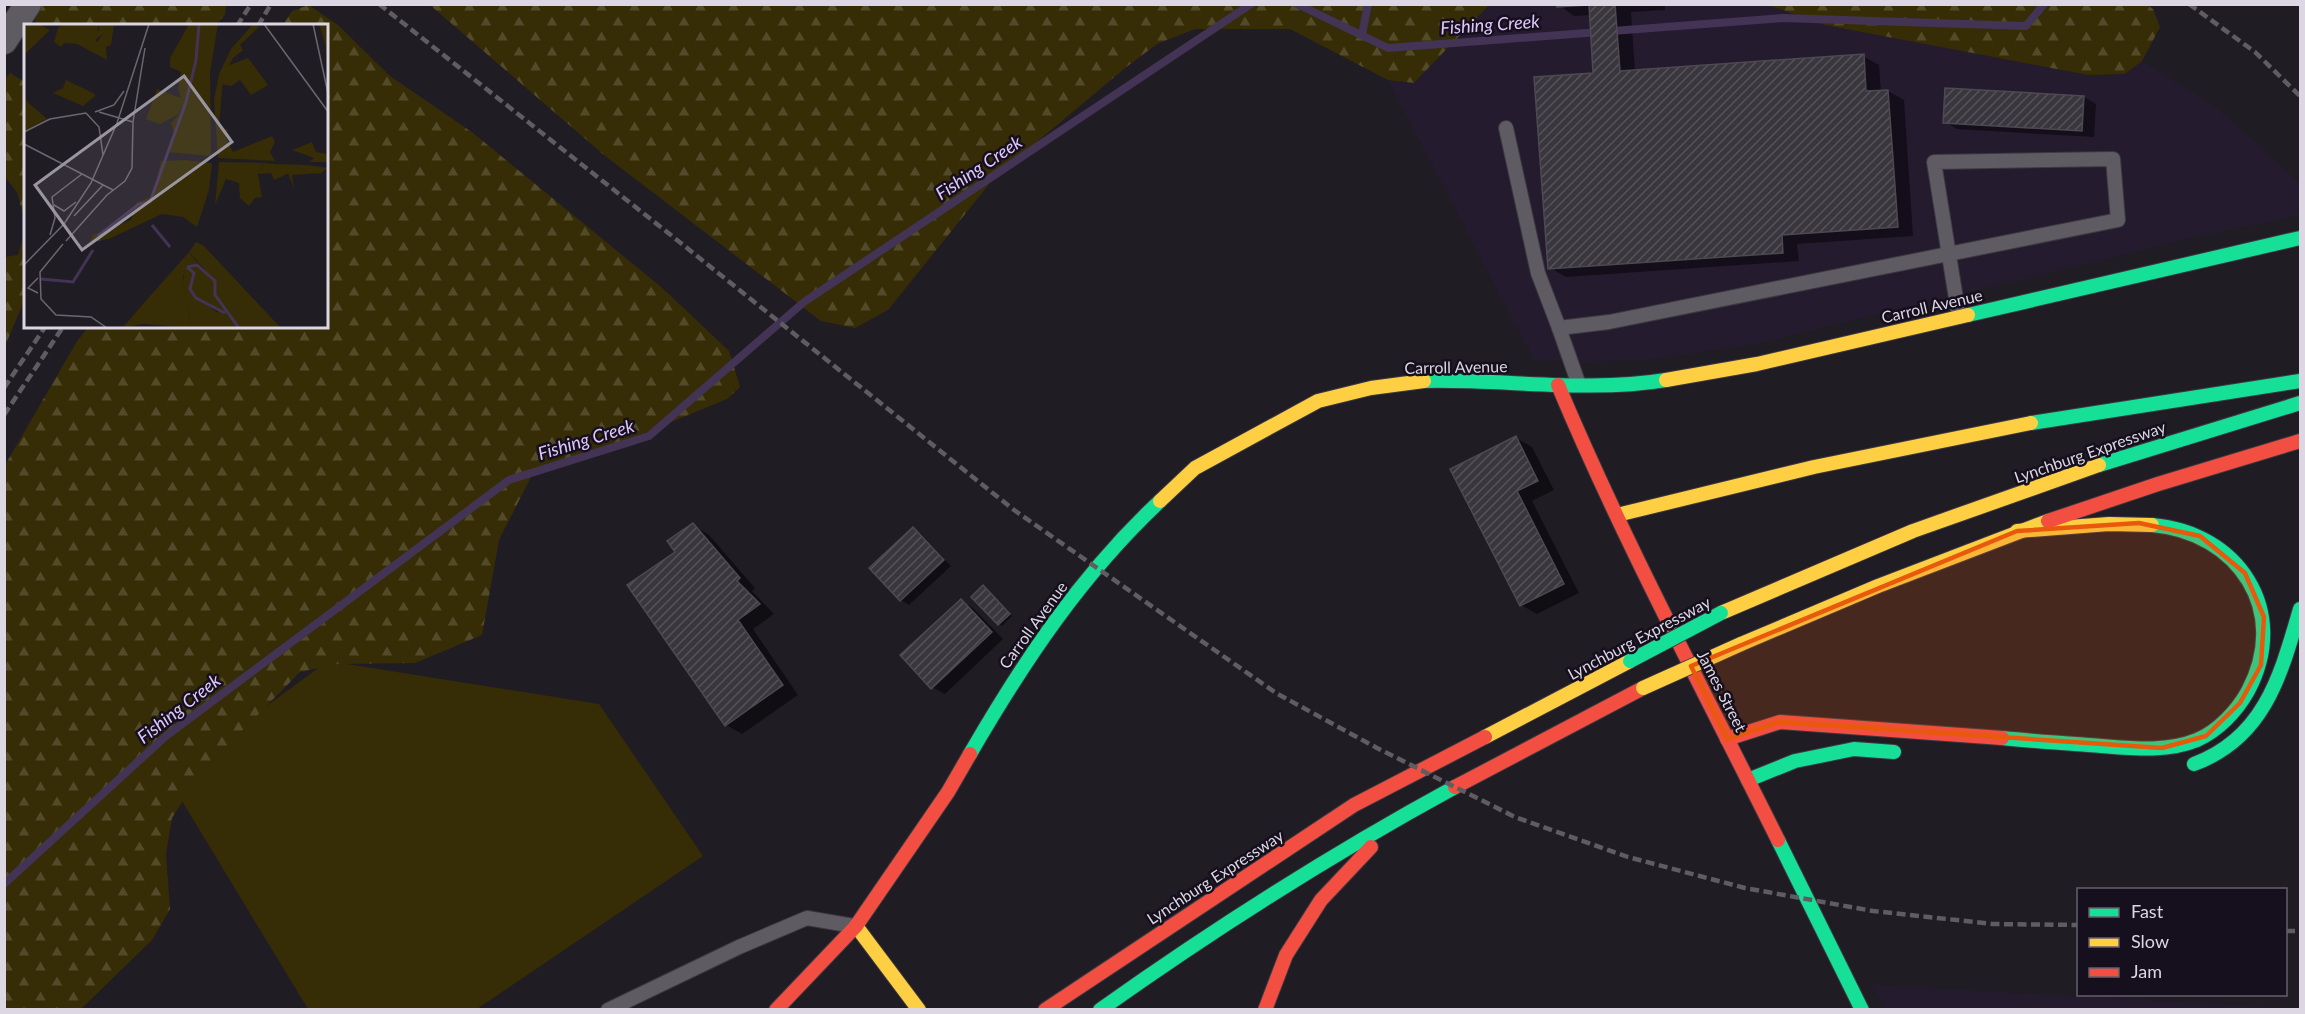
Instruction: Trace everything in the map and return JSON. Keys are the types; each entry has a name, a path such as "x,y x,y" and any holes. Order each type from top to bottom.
{"main road":[{"name":"Carroll Avenue","path":"776,1010 856,926 948,792 1010,685 1065,605 1129,530 1195,468 1318,401 1371,388 1425,381 1465,380 1558,385 1653,382 1757,364 2301,238"},
{"path":"1617,514 1814,467 1998,428 2301,381"},
{"name":"James Street","path":"1558,385 1617,514 1862,1010"},
{"name":"Lynchburg Expressway","path":"1044,1010 1354,805 1721,613 1913,531 2110,461 2301,403"},
{"path":"1100,1010 1214,931 1398,817 1519,750 1643,688 1896,577 2017,531 2248,455 2301,441"},
{"path":"1727,739 1780,722 2131,748 2162,748 2184,744 2206,736 2227,719 2253,685 2261,665 2265,643 2264,617 2256,594 2245,573 2223,551 2191,533 2139,523 2017,531"},
{"path":"2179,767 2190,766 2218,754 2240,738 2257,720 2270,699 2301,609"},
{"path":"1748,780 1795,761 1854,749 1913,753"},
{"path":"1265,1010 1286,955 1321,900 1398,817"},
{"path":"856,926 919,1010"}],"street":[{"path":"4,40 28,4"}],"lane":[{"path":"1506,128 1538,273 1579,385"},
{"path":"1559,328 1609,322 1948,256 2118,220 2113,159 1934,162 1948,256 1959,317"},
{"path":"608,1010 739,947 807,918 856,926"}],"highlighted area":[{"path":"2139,523 2200,536 2245,573 2264,617 2261,665 2240,703 2206,736 2162,748 1780,722 1727,739 1691,666 2017,531"}],"shaded area":[{"path":"1489,5 1768,5 1825,25 2088,75 2125,74 2142,61 2216,107 2300,183 2300,215 2186,239 1760,343 1655,359 1583,362 1534,360 1388,80 1414,83"},
{"path":"1873,985 2295,1009 1885,1009"}],"green space":[{"path":"39,5 226,5 225,15 216,24 34,24"},
{"path":"309,5 339,26 390,76 473,133 660,286 729,351 740,387 727,399 582,459 533,473 499,540 482,635 415,663 338,664 300,672 202,771 172,818 166,854 170,909 152,940 81,1009 5,1009 5,465 76,343 87,328 328,328 328,24 284,24 292,11"},
{"path":"430,5 1489,5 1414,83 1388,80 1290,29 1195,29 1157,44 994,178 888,310 855,328 821,321 604,155"},
{"path":"1768,5 2147,5 2153,9 2160,27 2142,61 2125,74 2088,75 1825,25"},
{"path":"10,73 24,81 24,218 17,192 5,177 5,79"},
{"path":"24,235 24,301 5,346 5,257 18,255"},
{"path":"328,661 599,704 703,856 477,1009 308,1009 168,778"}],"building":[{"path":"1556,4 1615,4 1620,71 1864,54 1866,91 1888,90 1898,227 1782,235 1783,253 1548,269 1534,77 1593,73 1589,5 1557,7"},
{"path":"1945,88 2084,96 2082,131 1943,123"},
{"path":"1516,436 1538,481 1517,491 1564,584 1520,606 1450,469"},
{"path":"693,523 740,578 737,581 760,604 738,620 783,685 725,726 627,585 675,552 667,541"},
{"path":"913,527 944,560 900,601 869,568"},
{"path":"983,585 1010,614 998,625 971,597"},
{"path":"961,599 992,632 931,689 900,655"}],"waterway":[{"name":"Fishing Creek","path":"4,884 166,736 509,480 649,436 804,302 1251,4"},
{"name":"Fishing Creek","path":"1297,4 1388,48 1783,18 2026,26 2044,4"},
{"path":"1362,35 1368,4"}],"railway":[{"path":"238,24 251,4"},
{"path":"259,24 271,4"},
{"path":"379,4 1014,510 1276,693 1377,748 1515,817 1628,857 1745,888 1873,911 1993,924 2077,925"},
{"path":"2189,4 2255,52 2300,96"},
{"path":"4,388 44,328"},
{"path":"4,415 62,328"},
{"path":"2287,931 2300,931"}],"traffic: fast":[{"path":"1968,315 2300,238"},
{"path":"1424,381 1576,386 1636,384 1666,380"},
{"path":"2031,423 2300,381"},
{"path":"2099,465 2300,403"},
{"path":"970,754 1011,686 1079,589 1131,529 1160,501"},
{"path":"2002,738 2129,748 2171,747 2205,736 2226,720 2238,706 2248,691 2260,661 2263,632 2259,605 2248,581 2232,560 2209,543 2183,531 2152,525"},
{"path":"2194,764 2218,753 2238,738 2254,721 2277,680 2300,609"},
{"path":"1630,661 1721,613"},
{"path":"1748,780 1795,761 1854,749 1894,752"},
{"path":"1100,1010 1186,950 1274,893 1455,787"},
{"path":"1778,840 1862,1010"}],"traffic: slow":[{"path":"1666,380 1757,364 1968,315"},
{"path":"1160,501 1195,468 1318,401 1371,388 1424,381"},
{"path":"1617,515 1814,467 2031,423"},
{"path":"1721,613 1913,531 2099,465"},
{"path":"1741,644 1878,586 2048,521"},
{"path":"2017,531 2109,524 2152,525"},
{"path":"1643,688 1741,644"},
{"path":"1485,737 1630,661"},
{"path":"856,926 919,1010"}],"traffic: jam":[{"path":"1558,385 1636,557 1778,840"},
{"path":"2048,521 2158,484 2300,441"},
{"path":"1455,787 1643,688"},
{"path":"1727,739 1780,722 2002,738"},
{"path":"1045,1010 1354,805 1485,737"},
{"path":"776,1010 856,926 948,792 970,754"},
{"path":"1265,1010 1286,955 1321,900 1371,847"}]}
